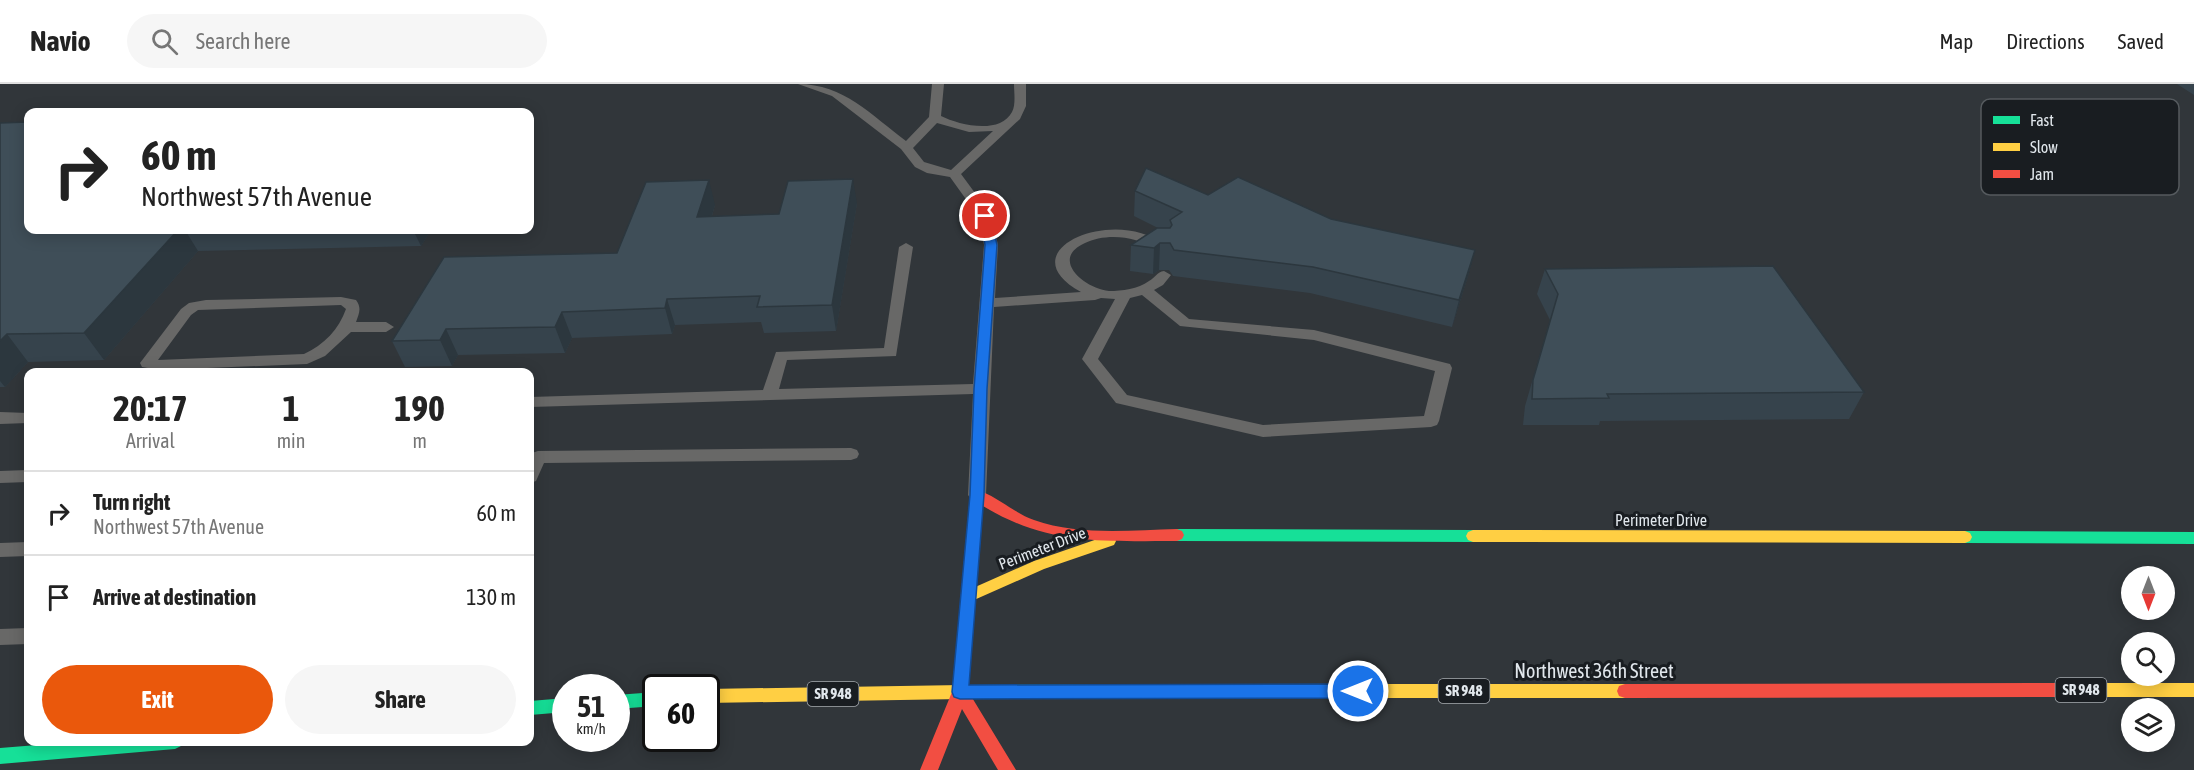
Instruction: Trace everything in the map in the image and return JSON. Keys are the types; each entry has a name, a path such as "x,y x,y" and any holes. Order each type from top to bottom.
{"main road":[{"name":"Perimeter Drive","path":"977,495 1020,519 1040,527 1062,531 1128,535 2194,537"},
{"path":"929,770 960,692 977,495"},
{"name":"Perimeter Drive","path":"969,596 1039,565 1128,535"},
{"name":"Northwest 36th Street","path":"720,696 960,692 2194,690"},
{"path":"960,692 1007,770"},
{"path":"534,708 552,706"},
{"path":"0,756 117,746"}],"lane":[{"path":"804,84 837,89 907,147 913,160 927,169 954,174 985,216 991,245 981,389 977,495"},
{"path":"907,147 935,118 938,84"},
{"path":"954,174 1016,116 1020,106 1020,84"},
{"path":"935,118 949,126 972,130 989,129 1006,124"},
{"path":"1103,296 1081,288 1066,278 1061,265 1064,252 1077,242 1095,235 1116,233 1138,236 1155,243 1162,250"},
{"path":"770,395 781,356 891,353 906,247"},
{"path":"988,303 1124,295 1145,290 1161,280 1164,275"},
{"path":"1124,295 1090,359 1122,399 1263,431 1431,421 1444,368 1314,335 1185,323 1145,290"},
{"path":"347,327 352,309 351,303 341,301 194,306 186,312 148,363 159,365 307,359 320,353 347,327 386,327"},
{"path":"534,402 981,389"},
{"path":"0,418 24,418"},
{"path":"534,457 851,454"},
{"path":"0,477 24,476"},
{"path":"0,550 24,549"},
{"path":"0,637 24,636"}],"building":[{"path":"24,122 24,234 174,234 84,333 7,334 0,341 0,123"},
{"path":"1146,168 1208,195 1238,177 1331,219 1475,250 1459,300 1313,267 1174,250 1170,243 1160,243 1154,248 1131,245 1157,228 1170,228 1172,225 1170,220 1182,212 1135,191"},
{"path":"853,179 832,305 757,307 760,296 667,299 665,308 562,312 555,327 446,329 440,340 392,341 444,257 617,253 646,182 709,180 697,217 779,214 788,181"},
{"path":"1773,266 1864,392 1607,394 1609,398 1532,399 1533,380 1558,294 1545,269"}],"traffic: fast":[{"path":"1177,535 1473,536"},
{"path":"1965,537 2194,538"},
{"path":"962,692 1286,691"},
{"path":"630,701 642,700"},
{"path":"534,708 552,706"},
{"path":"0,756 117,746"}],"traffic: slow":[{"path":"1473,536 1965,537"},
{"path":"969,596 1039,565 1109,541"},
{"path":"2057,690 2194,690"},
{"path":"1286,691 1625,691"},
{"path":"720,696 962,692"}],"traffic: jam":[{"path":"929,770 960,692 977,495 1016,518 1047,529 1083,535 1177,535"},
{"path":"1625,691 2057,690"},
{"path":"960,692 1007,770"}],"route":[{"path":"985,216 991,245 988,303 981,389 977,495 960,692 1358,691"}]}
